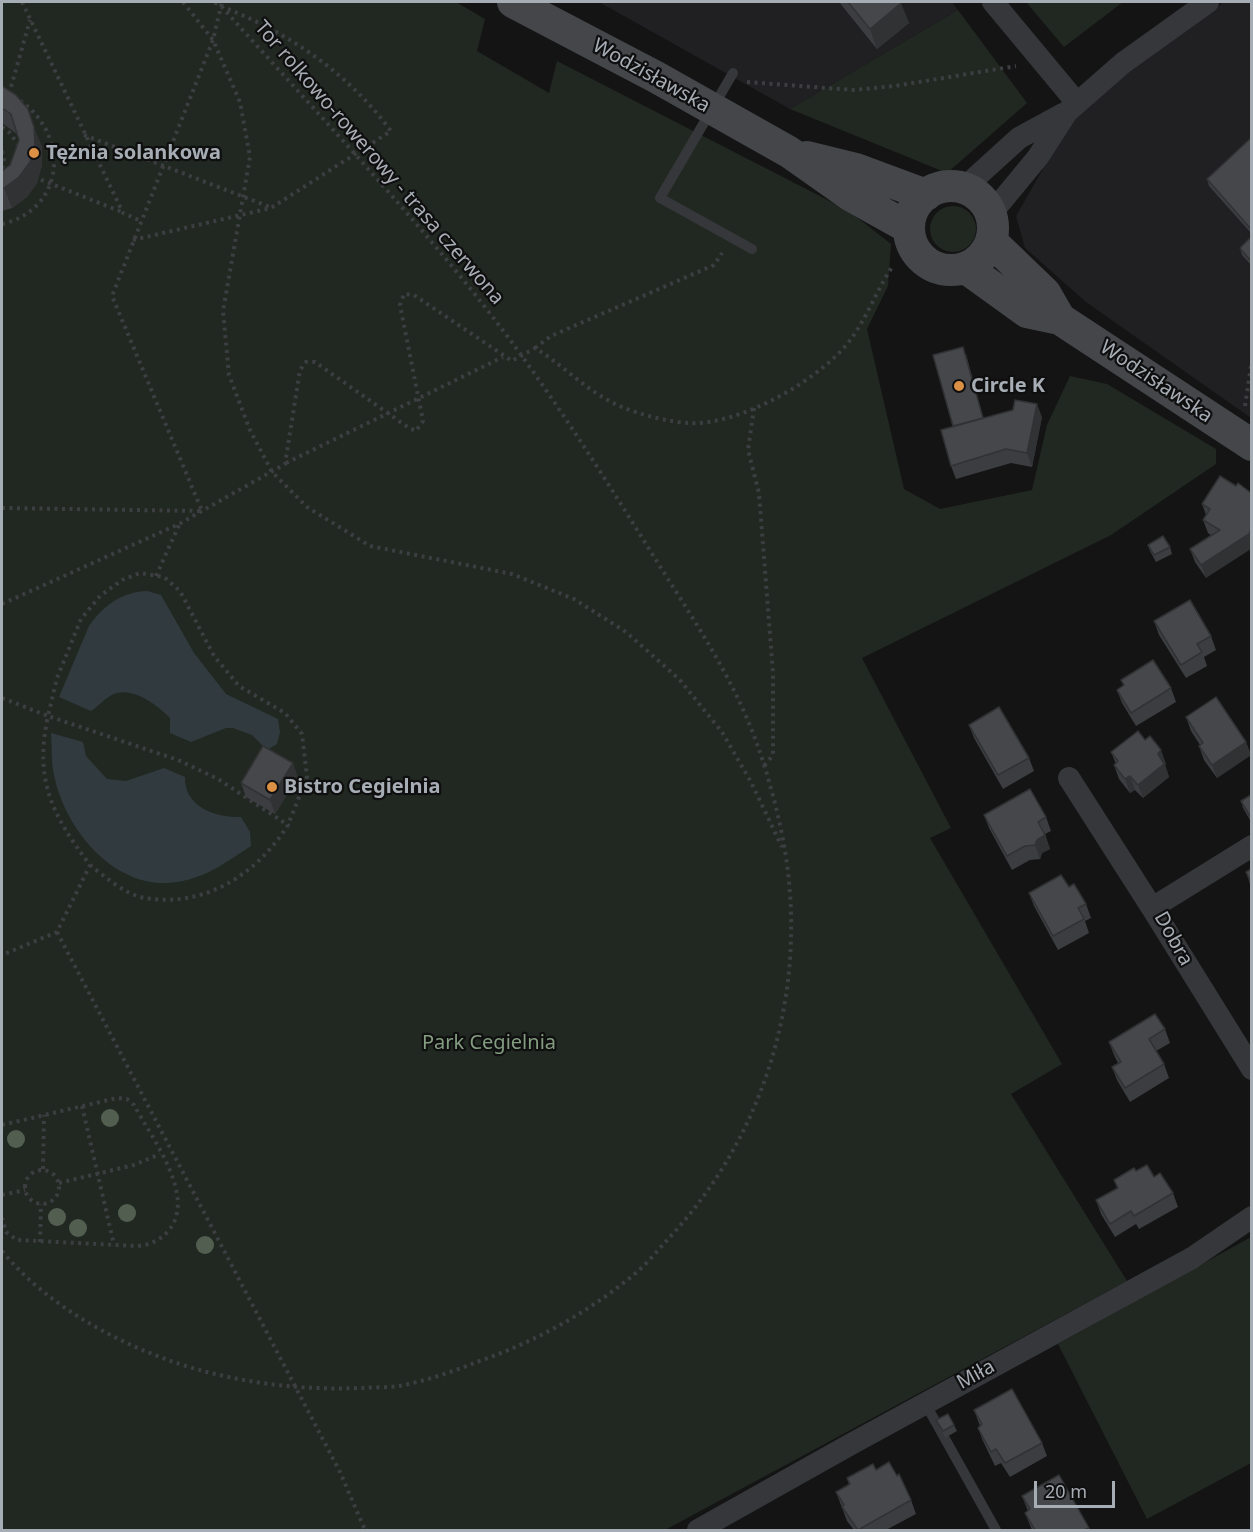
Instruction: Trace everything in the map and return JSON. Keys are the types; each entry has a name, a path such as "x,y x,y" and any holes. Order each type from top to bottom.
{"street":[{"name":"Wodzisławska","path":"513,2 789,152 850,195 909,228"},
{"path":"993,2 1072,107"},
{"path":"964,188 1019,138 1072,107 1123,63 1208,2"},
{"path":"991,228 981,198 964,188 944,187 926,195 914,209 909,228 915,248 930,264 948,270 966,268 979,260 991,228 1072,107"},
{"name":"Wodzisławska","path":"789,152 856,169 926,195"},
{"name":"Wodzisławska","path":"991,228 1045,293 1060,319"},
{"name":"Wodzisławska","path":"966,268 1027,312 1060,319 1239,437"},
{"path":"1069,778 1152,908"},
{"name":"Dobra","path":"1251,846 1152,908 1251,1069"},
{"name":"Miła","path":"698,1530 1192,1258 1251,1217"}],"lane":[{"path":"733,74 660,198 752,249"},
{"path":"925,1403 996,1530"}],"path":[{"path":"22,2 83,134 123,213"},
{"path":"2,1251 13,1265 45,1292 126,1344 172,1363 254,1384 330,1389 400,1386 518,1347 572,1320 636,1274 696,1210 730,1158 767,1082 785,1008 791,927 785,853 751,782 722,732 679,679 626,632 574,599 512,574 370,546 307,507 272,472 250,430 229,375 223,311 242,215 250,157 240,102 213,40 183,2"},
{"name":"Tor rolkowo-rowerowy - trasa czerwona","path":"214,2 222,4 356,154 474,294 522,356 576,433 732,688 758,744 785,853"},
{"path":"133,240 271,208 391,131 374,108 324,62 262,23 222,4 213,40 133,240 112,296 202,511"},
{"path":"9,96 30,20"},
{"path":"744,89 746,82 853,90 1017,66"},
{"path":"2,94 34,110 48,128 54,149 54,171 47,192 33,210 14,222 2,224"},
{"path":"2,127 17,140 22,150"},
{"path":"83,134 87,138 164,165 271,208"},
{"path":"2,151 3,167 12,168"},
{"path":"31,175 142,221"},
{"path":"285,464 300,370 306,362 315,362 416,431 423,421 400,305 404,294 414,295 512,362 551,336 714,265 732,238"},
{"path":"536,348 584,387 622,407 689,424 728,418 754,408 828,365 852,339 892,267"},
{"path":"2,604 179,524 285,464 503,357"},
{"path":"1239,437 1251,366"},
{"path":"754,408 748,450 759,493 773,673 773,755 763,767"},
{"path":"2,508 202,511"},
{"path":"156,576 179,524"},
{"path":"140,573 156,576 164,577 180,591 214,656 239,686 285,713 302,734 307,777 288,825 253,868 216,890 177,899 144,898 110,881 90,866 67,835 50,802 44,775 42,745 57,678 81,619 100,596 122,580 140,573"},
{"path":"2,698 178,760 218,779 288,825"},
{"path":"2,956 57,932 90,866"},
{"path":"57,932 340,1472 365,1530"},
{"path":"2,1125 117,1098 127,1099 134,1105 160,1154 179,1194 180,1206 175,1222 165,1234 153,1243 137,1246 17,1240 10,1237 2,1218"},
{"path":"82,1106 114,1245"},
{"path":"43,1169 44,1115"},
{"path":"59,1183 134,1165 160,1154"},
{"path":"43,1169 52,1173 59,1183 55,1198 41,1204 30,1200 25,1190 26,1178 43,1169"},
{"path":"2,1195 25,1190"},
{"path":"40,1242 41,1204"}],"shaded area":[{"path":"599,2 952,2 958,10 790,109"},
{"path":"1224,2 1251,2 1251,418 1086,302 1025,248 1016,216 1076,111"},
{"path":"147,591 161,595 194,653 226,694 278,719 280,732 277,744 267,750 252,735 233,728 226,728 191,742 170,733 170,718 158,707 142,697 126,692 107,698 91,711 59,697 89,626 114,601 130,594"},
{"path":"51,733 83,742 86,756 107,779 126,781 164,768 185,777 190,796 203,809 231,817 241,817 250,832 251,846 207,873 177,882 155,883 134,877 114,867 82,836 69,816 54,775"}],"green space":[{"name":"Park Cegielnia","path":"2,2 456,2 485,19 477,51 549,93 557,61 849,211 891,244 888,286 867,329 904,489 940,509 1032,490 1047,425 1070,376 1107,384 1216,449 1216,464 1111,535 862,658 951,828 930,838 1062,1064 1011,1094 1127,1281 665,1530 2,1530"},
{"path":"1026,2 1123,2 1064,47"},
{"path":"958,10 1027,103 947,173 790,109"},
{"path":"953,206 969,213 976,229 969,245 953,252 937,245 930,229 937,213"},
{"path":"1251,1237 1251,1463 1147,1519 1058,1344"}],"building":[{"path":"848,2 900,2 901,3 870,29"},
{"path":"2,86 16,95 28,109 34,127 35,145 30,162 19,177 2,189 2,171 10,165 19,140 11,114 2,108"},
{"path":"1251,138 1251,229 1207,179"},
{"path":"1251,237 1251,261 1240,248"},
{"path":"963,347 983,418 953,426 933,355"},
{"path":"1015,400 1037,404 1027,453 1006,449 951,466 941,430 1013,410"},
{"path":"1220,476 1236,486 1238,483 1251,493 1251,529 1249,534 1201,565 1190,549 1220,530 1203,520 1210,509 1202,504"},
{"path":"1163,536 1170,547 1154,555 1148,545"},
{"path":"1190,600 1211,636 1197,644 1202,652 1181,665 1154,621"},
{"path":"1153,660 1171,688 1131,713 1117,690 1124,685 1121,680"},
{"path":"1216,697 1246,742 1212,765 1199,746 1203,743 1186,717"},
{"path":"999,707 1029,758 998,775 969,725"},
{"path":"1138,731 1145,740 1150,736 1161,750 1158,754 1164,764 1138,785 1130,776 1125,779 1114,765 1118,761 1111,752"},
{"path":"263,746 293,763 270,800 241,783"},
{"path":"1030,789 1046,817 1038,822 1045,835 1037,840 1035,845 1025,846 1007,856 984,815"},
{"path":"1251,795 1251,818 1241,801"},
{"path":"1251,869 1251,882 1246,872"},
{"path":"1061,875 1069,887 1074,884 1086,904 1078,908 1084,919 1053,936 1029,893"},
{"path":"1155,1014 1165,1029 1149,1039 1164,1064 1125,1088 1112,1067 1121,1062 1109,1042"},
{"path":"1147,1165 1154,1177 1160,1173 1173,1193 1134,1216 1131,1211 1110,1224 1096,1200 1118,1188 1114,1180 1134,1168 1136,1171"},
{"path":"1012,1389 1042,1443 1005,1463 996,1449 991,1452 978,1428 982,1424 974,1410"},
{"path":"948,1414 954,1425 943,1431 936,1420"},
{"path":"889,1462 897,1476 899,1474 911,1500 858,1530 842,1507 844,1505 836,1492 850,1484 847,1478 873,1464 876,1470"},
{"path":"1059,1475 1089,1528 1084,1530 1035,1530 1025,1513 1030,1509 1022,1496"}],"place":[{"name":"Tężnia solankowa","path":"34,153"},
{"name":"Circle K","path":"959,386"},
{"name":"Bistro Cegielnia","path":"272,787"}]}
